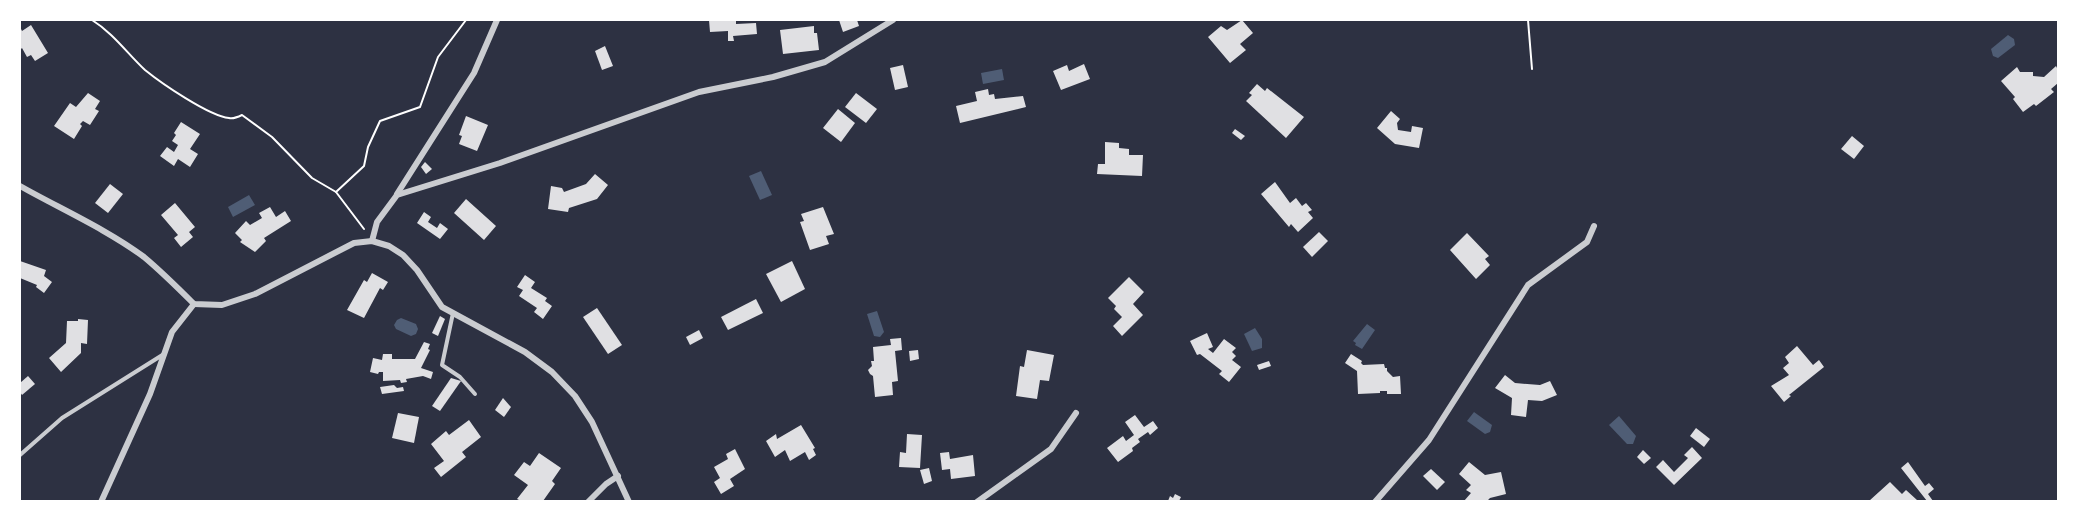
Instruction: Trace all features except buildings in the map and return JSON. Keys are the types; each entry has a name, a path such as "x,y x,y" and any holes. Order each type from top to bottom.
{"street":[{"path":"372,241 377,222 397,195 474,73 496,20"},
{"path":"397,195 500,163 699,92 773,77 825,62 893,20"},
{"path":"20,186 143,256 194,304 222,305 255,294 354,243 372,241 389,246 403,255 417,270 442,307 525,352 552,372 575,396 592,422 629,501"},
{"path":"1375,501 1429,440 1528,285 1587,242 1594,226"},
{"path":"101,501 150,394 172,332 194,304"},
{"path":"977,501 1051,448 1076,413"},
{"path":"588,501 618,476"}],"lane":[{"path":"453,314 442,365 460,376 475,394"},
{"path":"20,455 62,418 164,354"}],"path":[{"path":"92,20 104,27 145,69 172,89 230,119 242,116 272,137 312,178 336,192 372,241"},
{"path":"336,192 364,166 368,147 380,121 420,106 438,57 466,20"},
{"path":"1528,20 1532,69"}],"water":[{"path":"2008,35 2014,39 2015,45 1998,58 1993,56 1991,49"},
{"path":"1002,69 1004,80 983,84 981,73"},
{"path":"761,171 772,195 760,200 749,176"},
{"path":"249,195 255,205 233,217 228,207"},
{"path":"877,311 884,332 880,337 874,336 867,314"},
{"path":"401,318 416,324 418,329 416,334 411,336 396,329 394,325"},
{"path":"1367,324 1375,330 1362,349 1353,341"},
{"path":"1255,328 1262,339 1262,348 1252,351 1244,334"},
{"path":"1474,412 1492,425 1490,432 1485,434 1467,421"},
{"path":"1619,416 1636,436 1633,444 1627,444 1609,425"}]}
